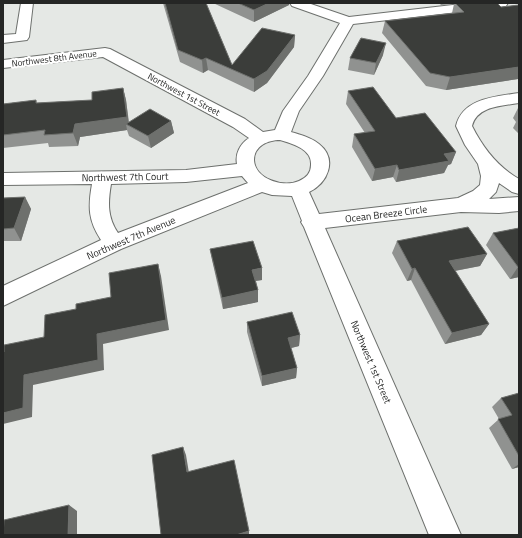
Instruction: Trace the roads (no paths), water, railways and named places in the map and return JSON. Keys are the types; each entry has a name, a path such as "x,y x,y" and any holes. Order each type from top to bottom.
{"street":[{"path":"3,39 22,37 27,3"},
{"path":"296,3 348,21 377,13 424,13 502,3"},
{"path":"415,3 424,13"},
{"path":"281,135 291,111 315,76 348,21"},
{"name":"Northwest 8th Avenue","path":"3,64 105,52"},
{"name":"Northwest 1st Street","path":"105,52 239,123 261,139"},
{"name":"Ocean Breeze Circle","path":"519,98 483,106 472,111 467,116 464,126 479,153 505,180 519,188"},
{"path":"281,135 295,137 306,142 317,152 321,160 320,171 316,178 310,183 298,188 279,189 262,184 254,179 246,169 244,159 246,152 254,142 266,137 281,135"},
{"name":"Ocean Breeze Circle","path":"461,205 480,196 489,187 490,176 487,162"},
{"name":"Northwest 7th Court","path":"3,179 186,176 246,169"},
{"path":"102,177 98,204 102,225 114,243"},
{"name":"Northwest 7th Avenue","path":"3,297 114,243 262,184"},
{"name":"Northwest 1st Street","path":"298,188 311,222 445,535"},
{"name":"Ocean Breeze Circle","path":"311,222 461,205 499,206 519,204"}]}
